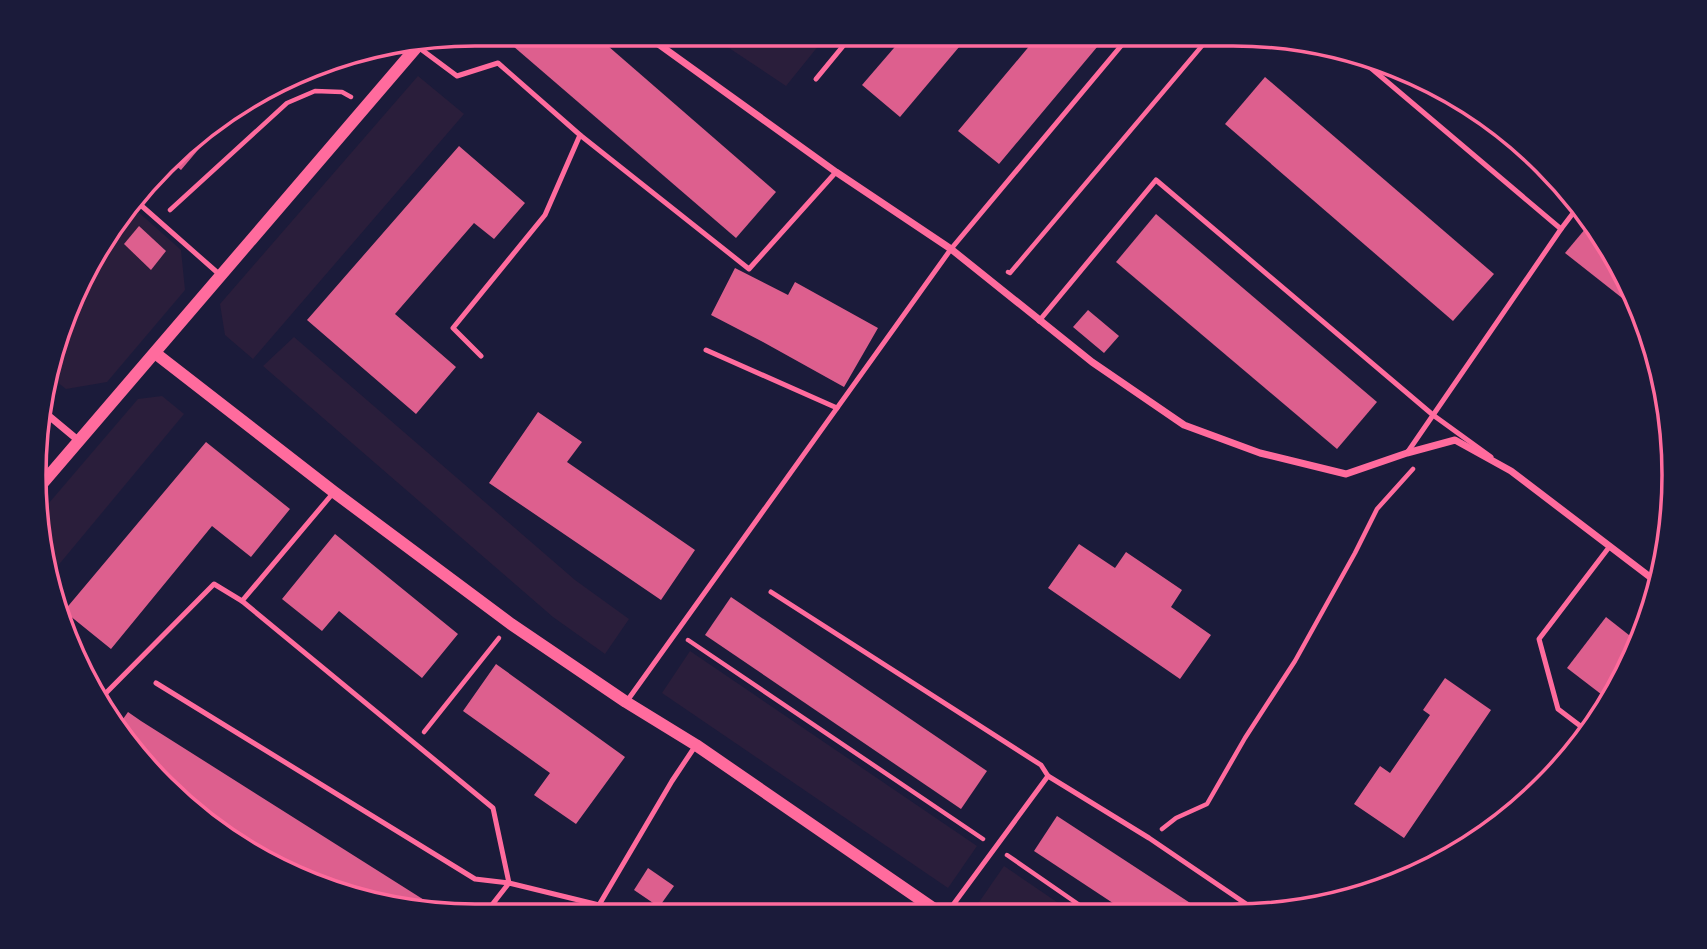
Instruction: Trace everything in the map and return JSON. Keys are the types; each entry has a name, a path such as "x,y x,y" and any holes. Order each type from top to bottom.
{"street":[{"path":"661,46 836,172 951,249 1091,362 1184,425 1260,453 1346,474 1455,440 1511,471 1649,576"},
{"path":"46,479 414,50"},
{"path":"155,354 511,624 626,702 696,745 927,904"},
{"path":"49,416 79,441"}],"lane":[{"path":"816,79 843,46"},
{"path":"626,702 951,249 1121,46"},
{"path":"424,48 457,76 498,63 580,135 749,269 836,172"},
{"path":"1372,69 1561,229"},
{"path":"481,356 453,328 545,215 580,135"},
{"path":"1039,321 1156,180 1433,415 1511,471"},
{"path":"141,205 220,275"},
{"path":"1407,453 1573,213"},
{"path":"706,350 837,408"},
{"path":"242,601 334,492"},
{"path":"1580,726 1559,709 1539,639 1609,546"},
{"path":"106,693 214,584 242,601 493,808 509,883"},
{"path":"771,592 1041,765 1048,776 1149,838 1246,904"},
{"path":"156,682 475,879 509,883 595,904"},
{"path":"600,904 696,745"},
{"path":"954,904 1048,776"},
{"path":"493,904 509,883"}],"path":[{"path":"1000,265 1010,273 1202,46"},
{"path":"159,220 287,103 315,91 342,92 367,105"},
{"path":"1149,838 1176,818 1207,804 1245,738 1295,661 1377,509 1435,445"},
{"path":"415,744 511,624"},
{"path":"676,632 1078,904"}],"shaded area":[{"path":"726,46 818,46 786,86"},
{"path":"418,76 464,114 253,359 225,335 220,304"},
{"path":"136,210 181,250 185,290 107,382 66,389 56,381 78,310 103,260"},
{"path":"294,337 575,580 629,619 605,654 553,617 263,366"},
{"path":"162,396 184,414 56,568 46,506 138,399"},
{"path":"690,651 977,846 948,888 662,693"},
{"path":"1004,866 1060,904 978,904"}],"building":[{"path":"513,46 608,46 776,192 736,238"},
{"path":"896,46 960,46 900,117 862,85"},
{"path":"1029,46 1098,46 999,164 958,131"},
{"path":"1265,77 1494,274 1453,321 1225,124"},
{"path":"208,139 181,170 176,166"},
{"path":"459,146 525,203 494,239 474,223 395,314 456,367 416,414 307,320"},
{"path":"1156,214 1377,402 1337,449 1116,262"},
{"path":"139,226 166,251 151,270 124,244"},
{"path":"1585,230 1624,299 1565,253"},
{"path":"735,268 788,295 795,282 878,328 844,387 711,315"},
{"path":"1088,310 1119,336 1104,353 1073,327"},
{"path":"538,412 582,442 567,462 695,550 661,600 489,483"},
{"path":"206,442 290,509 251,557 212,526 111,649 69,615 67,608"},
{"path":"335,534 458,634 422,678 339,611 322,631 282,599"},
{"path":"1079,544 1115,568 1126,552 1182,590 1171,607 1211,635 1180,679 1048,588"},
{"path":"731,597 987,771 961,809 705,635"},
{"path":"1606,617 1630,636 1601,694 1567,668"},
{"path":"496,664 625,757 576,824 534,795 550,773 463,711"},
{"path":"1445,678 1491,710 1404,838 1354,804 1380,766 1390,773 1430,715 1423,710"},
{"path":"128,712 425,901 363,889 337,881 260,846 213,815 171,778 123,720"},
{"path":"1057,816 1192,904 1114,904 1034,851"},
{"path":"648,868 674,886 661,904 655,904 634,890"}]}
